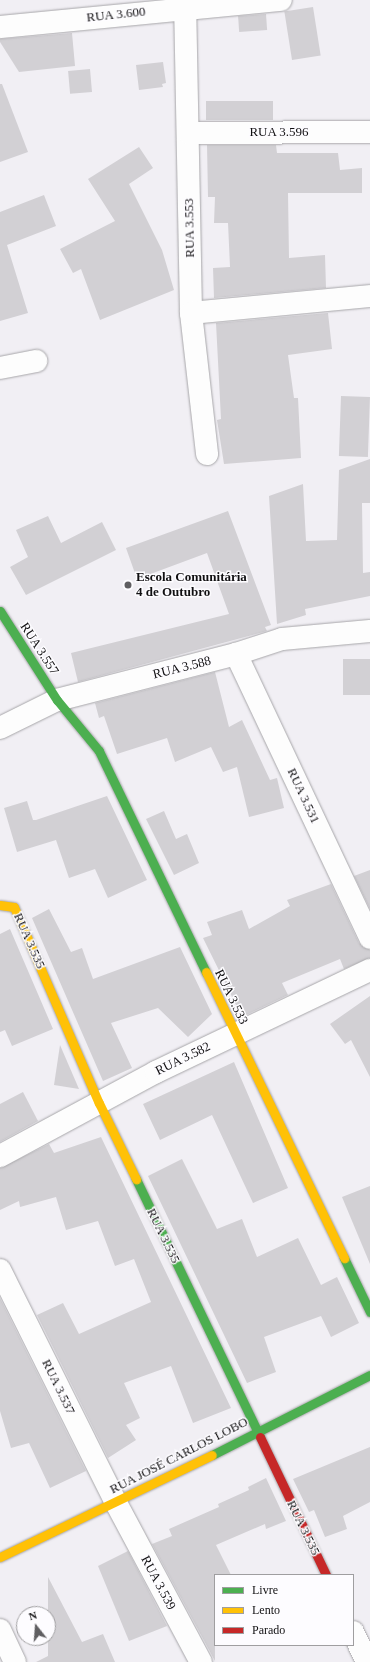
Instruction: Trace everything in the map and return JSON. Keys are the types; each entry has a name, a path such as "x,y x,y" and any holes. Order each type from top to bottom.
{"street":[{"name":"RUA 3.600","path":"0,28 186,4 281,0"},
{"name":"RUA 3.553","path":"186,4 191,313 207,454"},
{"name":"RUA 3.596","path":"189,133 370,132"},
{"path":"191,313 370,296"},
{"path":"0,368 36,361"},
{"name":"RUA 3.557","path":"0,612 57,700"},
{"name":"RUA 3.588","path":"0,728 57,700 236,654 282,639 370,631"},
{"name":"RUA 3.531","path":"236,654 370,938"},
{"name":"RUA 3.533","path":"57,700 99,751 234,1034 370,1312"},
{"name":"RUA 3.535","path":"0,905 6,904 14,907 99,1103 326,1574"},
{"name":"RUA 3.582","path":"0,1156 99,1103 234,1034 370,970"},
{"name":"RUA 3.537","path":"0,1270 116,1504"},
{"name":"RUA JOSÉ CARLOS LOBO","path":"0,1557 116,1504 256,1431 370,1375"},
{"name":"RUA 3.539","path":"116,1504 201,1662"},
{"path":"0,1630 15,1662"},
{"path":"354,1634 367,1662"}],"building":[{"path":"313,7 321,55 292,60 284,12"},
{"path":"266,14 267,30 239,32 238,16"},
{"path":"72,33 75,66 19,72 0,42 0,39"},
{"path":"163,62 166,83 162,84 163,87 139,90 136,65"},
{"path":"90,69 92,92 70,94 68,71"},
{"path":"0,84 2,84 28,152 0,162"},
{"path":"206,101 273,101 273,120 206,120"},
{"path":"207,145 276,145 277,153 338,153 340,170 362,168 362,193 288,193 289,258 325,255 326,288 214,298 213,268 230,267 228,223 214,223 215,197 208,197"},
{"path":"139,147 153,168 129,184 162,250 174,290 100,320 81,269 73,273 60,249 115,221 88,179"},
{"path":"44,195 56,226 7,245 28,313 0,321 0,212"},
{"path":"328,313 332,349 288,355 294,398 298,398 301,458 224,464 217,420 221,419 216,323"},
{"path":"341,396 370,397 368,457 339,456"},
{"path":"370,459 370,503 362,503 363,573 370,572 370,596 305,609 306,615 277,624 269,496 303,484 306,541 337,540 339,470"},
{"path":"228,511 271,625 265,627 267,631 78,682 71,653 229,614 207,553 137,579 126,548"},
{"path":"48,516 61,543 102,522 116,550 26,595 10,567 28,557 16,530"},
{"path":"343,659 370,659 370,695 343,695"},
{"path":"215,672 229,727 242,720 270,780 277,778 284,808 249,817 237,767 223,772 211,747 175,762 167,738 117,754 104,716 99,718 95,703"},
{"path":"107,796 147,880 108,898 95,869 69,878 56,840 17,852 4,808 27,801 33,820 36,820"},
{"path":"164,811 176,839 187,834 199,863 174,875 146,819"},
{"path":"370,870 370,909 354,876"},
{"path":"331,884 359,943 370,950 370,958 344,969 340,959 282,983 288,995 242,1017 203,938 212,935 207,922 242,910 249,929 290,906 287,900"},
{"path":"49,909 71,952 82,948 93,979 180,947 212,1014 188,1037 158,1008 111,1023 132,1068 103,1081 32,918"},
{"path":"10,929 53,1029 12,1046 5,1030 0,1032 0,934"},
{"path":"370,996 370,1077 351,1040 345,1044 330,1024"},
{"path":"60,1045 79,1089 54,1085"},
{"path":"234,1062 288,1188 253,1203 212,1115 160,1140 143,1104"},
{"path":"23,1092 38,1121 0,1142 0,1104"},
{"path":"101,1137 231,1408 193,1423 171,1366 124,1383 140,1418 126,1425 136,1440 108,1458 37,1315 63,1303 79,1334 151,1302 134,1259 115,1266 98,1221 66,1230 56,1197 20,1207 19,1201 0,1210 0,1168 49,1144 54,1153"},
{"path":"182,1159 217,1229 242,1219 257,1257 298,1238 321,1285 337,1277 359,1323 331,1337 321,1316 264,1337 276,1372 247,1383 148,1176"},
{"path":"370,1186 370,1264 342,1197"},
{"path":"0,1298 86,1471 50,1488 29,1443 11,1448 0,1411"},
{"path":"370,1447 370,1502 343,1516 347,1529 325,1537 314,1510 309,1512 293,1479"},
{"path":"266,1478 286,1521 266,1529 265,1524 216,1545 230,1574 214,1574 215,1661 152,1544 172,1536 169,1529 219,1507 218,1504 249,1490 248,1487"},
{"path":"128,1551 167,1626 129,1641 98,1566"},
{"path":"48,1577 82,1642 103,1634 115,1662 36,1662 48,1656 48,1646 56,1646 56,1606 48,1606"}],"traffic: fast":[{"path":"0,611 57,700 99,751 206,972"},
{"path":"136,1179 260,1437"},
{"path":"344,1258 370,1312"},
{"path":"212,1455 370,1375"}],"traffic: slow":[{"path":"0,905 14,907 99,1103 136,1179"},
{"path":"206,972 344,1258"},
{"path":"0,1557 212,1455"}],"traffic: jam":[{"path":"260,1437 326,1574"}],"place":[{"name":"Escola Comunitária 4 de Outubro","path":"128,585"}]}
